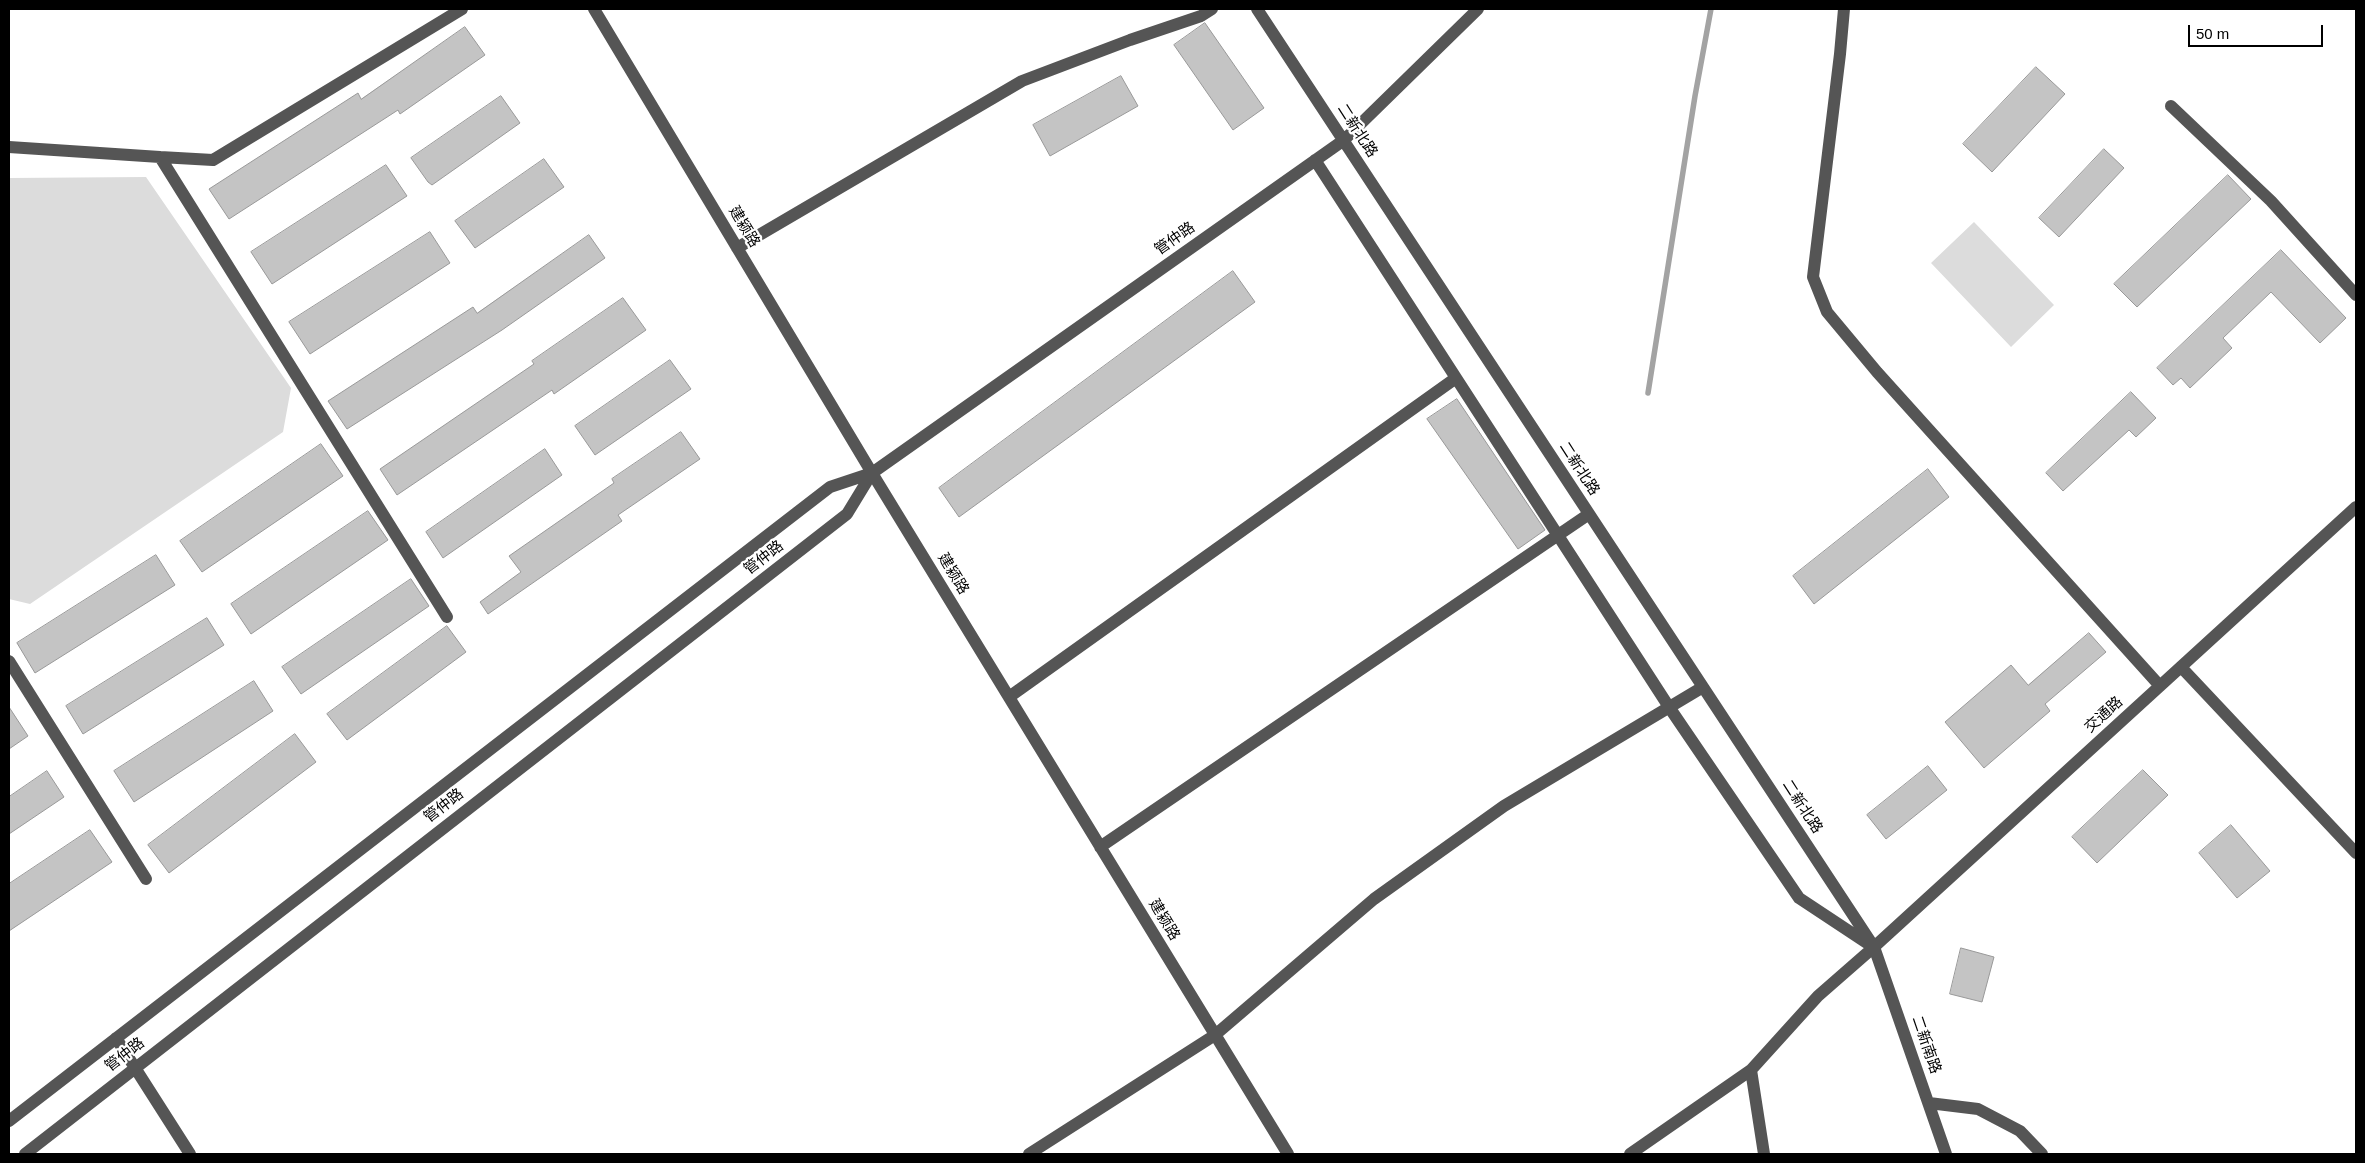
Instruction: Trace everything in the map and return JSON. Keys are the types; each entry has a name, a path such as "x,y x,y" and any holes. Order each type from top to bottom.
{"street":[{"path":"9,147 213,160 462,9"},
{"path":"737,248 1022,81 1130,40 1202,16 1212,9"},
{"name":"二新北路","path":"1257,9 1874,947"},
{"name":"管仲路","path":"9,1121 830,487 872,473 1344,140 1478,9"},
{"path":"1844,9 1813,278 1827,312 1883,379 2160,686"},
{"name":"建颍路","path":"598,10 737,248 872,473 1288,1154"},
{"path":"2171,106 2272,202 2356,295"},
{"path":"160,157 447,617"},
{"path":"1315,160 1669,707 1799,898 1874,947"},
{"path":"1009,697 1456,378"},
{"name":"管仲路","path":"24,1154 847,514 872,473"},
{"name":"交通路","path":"1630,1154 1752,1070 1818,996 2356,507"},
{"path":"1100,847 1589,514"},
{"path":"9,661 146,879"},
{"path":"2181,667 2356,853"},
{"path":"1029,1154 1215,1036 1382,894 1504,806 1703,687"},
{"name":"二新南路","path":"1874,947 1946,1154"},
{"path":"116,1038 190,1154"},
{"path":"1752,1070 1764,1154"},
{"path":"1928,1103 1978,1109 2020,1131 2042,1154"}],"shaded area":[{"path":"146,177 291,388 283,432 30,604 9,599 9,178"},
{"path":"1974,222 2054,305 2011,347 1931,263"}],"building":[{"path":"1205,23 1264,108 1233,130 1174,45"},
{"path":"465,27 485,55 400,114 398,110 229,219 209,189 358,93 361,99"},
{"path":"2036,67 2065,94 1992,172 1963,144"},
{"path":"1121,76 1138,106 1050,156 1033,125"},
{"path":"501,96 520,123 432,185 428,182 411,158"},
{"path":"2104,149 2124,168 2059,237 2039,218"},
{"path":"544,159 564,187 475,248 455,221"},
{"path":"386,165 407,196 272,284 251,252"},
{"path":"2228,175 2251,199 2137,307 2114,284"},
{"path":"430,232 450,263 310,354 289,322"},
{"path":"589,235 605,258 502,330 347,429 328,401 473,307 477,313"},
{"path":"2281,250 2346,318 2320,343 2271,292 2223,338 2232,348 2190,388 2181,378 2173,385 2157,368"},
{"path":"1233,271 1255,302 959,517 939,488"},
{"path":"623,298 646,330 554,394 552,390 397,495 380,469 534,364 532,361"},
{"path":"670,360 691,389 595,455 575,426"},
{"path":"2131,392 2156,418 2136,437 2129,430 2063,491 2046,473"},
{"path":"1457,399 1545,530 1518,549 1427,419"},
{"path":"681,432 700,459 618,515 622,521 488,614 480,602 521,572 509,556 614,483 612,479"},
{"path":"321,444 343,476 202,572 180,541"},
{"path":"545,449 562,475 443,558 426,532"},
{"path":"1928,469 1949,497 1814,604 1793,576"},
{"path":"368,511 388,540 251,634 231,604"},
{"path":"156,555 175,585 35,673 17,643"},
{"path":"411,579 429,606 301,694 282,667"},
{"path":"207,618 224,645 83,734 66,706"},
{"path":"447,626 466,652 347,740 327,714"},
{"path":"2089,633 2106,652 2045,704 2050,711 1984,768 1945,722 2011,665 2028,685"},
{"path":"254,681 273,711 134,802 114,771"},
{"path":"9,707 28,736 9,749"},
{"path":"295,734 316,762 169,873 148,845"},
{"path":"1928,766 1947,790 1886,839 1867,815"},
{"path":"2143,770 2168,795 2097,863 2072,837"},
{"path":"47,771 64,797 9,834 9,797"},
{"path":"2231,825 2270,871 2237,898 2199,853"},
{"path":"90,830 112,862 9,931 9,884"},
{"path":"1961,948 1994,957 1982,1002 1950,994"}],"waterway":[{"path":"1648,393 1695,96 1711,9"}]}
